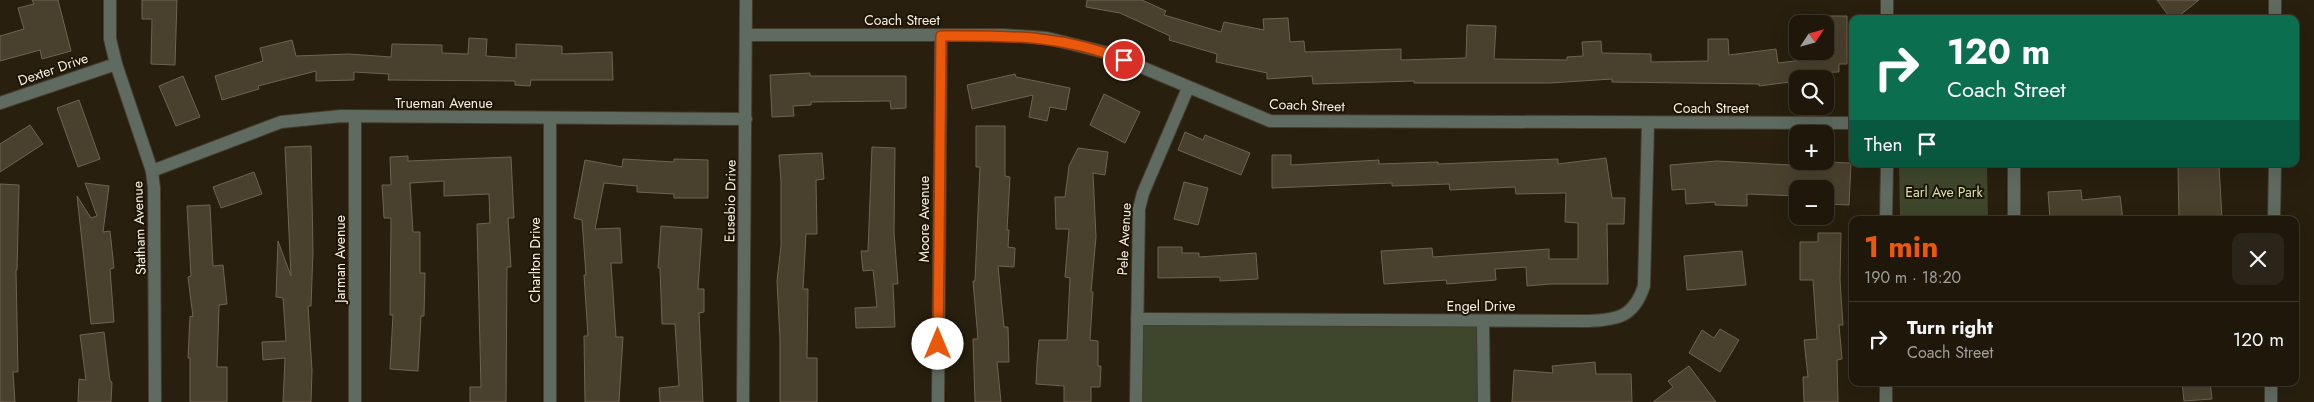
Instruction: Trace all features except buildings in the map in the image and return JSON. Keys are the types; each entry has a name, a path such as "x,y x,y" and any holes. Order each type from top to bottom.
{"street":[{"name":"Statham Avenue","path":"110,0 110,39 116,64 152,171 156,207 155,402"},
{"name":"Eusebio Drive","path":"743,402 746,0"},
{"path":"1887,0 1887,15"},
{"path":"2275,0 2275,15"},
{"name":"Coach Street","path":"746,35 1047,38 1108,53 1270,121 1849,123"},
{"name":"Moore Avenue","path":"938,402 941,36"},
{"name":"Dexter Drive","path":"0,103 116,64"},
{"name":"Pele Avenue","path":"1136,402 1138,209 1188,88"},
{"name":"Trueman Avenue","path":"152,171 281,122 355,117 746,119"},
{"name":"Jarman Avenue","path":"355,117 355,402"},
{"name":"Charlton Drive","path":"550,118 550,402"},
{"name":"Engel Drive","path":"1137,319 1483,321 1614,319 1633,309 1640,298 1644,286 1648,122"},
{"path":"1886,216 1887,167"},
{"path":"2014,167 2014,216"},
{"path":"2274,216 2275,167"},
{"path":"1483,321 1484,402"},
{"path":"1886,386 1886,402"},
{"path":"2271,386 2271,402"}],"green space":[{"name":"Earl Ave Park","path":"1899,167 1987,167 1988,216 1900,216"},
{"path":"1137,319 1483,321 1484,402 1136,402"}],"route":[{"path":"938,344 941,36 1047,38 1108,53 1124,60"}]}
